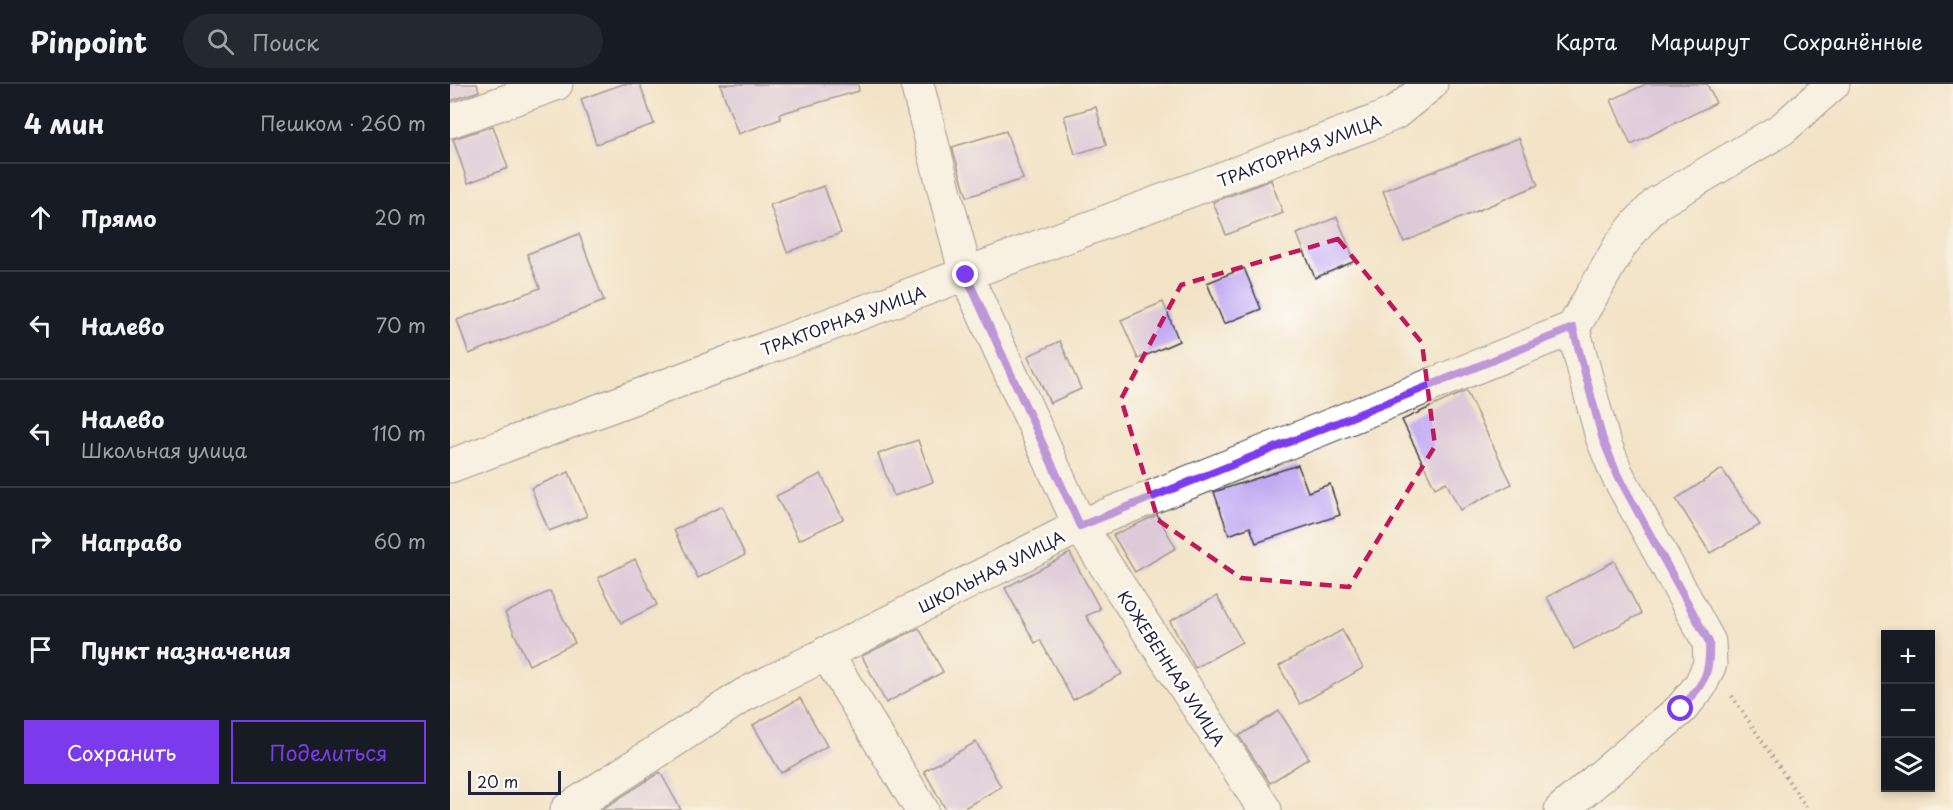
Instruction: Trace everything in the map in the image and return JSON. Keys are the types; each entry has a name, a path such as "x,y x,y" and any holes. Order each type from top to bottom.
{"street":[{"path":"450,121 556,84"},
{"name":"КОЖЕВЕННАЯ УЛИЦА","path":"917,84 966,275 1080,526 1265,810"},
{"name":"ТРАКТОРНАЯ УЛИЦА","path":"450,466 1374,122 1395,113 1431,84"},
{"path":"1560,810 1681,709 1700,686 1710,664 1709,642 1617,474 1602,437 1573,328 1620,246 1657,203 1782,129 1833,84"},
{"name":"ШКОЛЬНАЯ УЛИЦА","path":"575,808 744,695 1080,526 1573,328"},
{"path":"826,653 922,810"}],"path":[{"path":"1710,664 1808,810"}],"highlighted area":[{"path":"1338,239 1422,343 1435,446 1349,587 1241,578 1158,520 1121,399 1181,285"}],"building":[{"path":"450,84 477,84 479,91 450,101"},
{"path":"623,84 640,84 654,124 596,144 581,99"},
{"path":"720,84 858,84 859,91 779,114 781,119 738,134"},
{"path":"1646,84 1707,84 1716,103 1631,145 1611,100"},
{"path":"1096,107 1106,145 1075,154 1064,116"},
{"path":"493,126 508,168 468,183 453,139"},
{"path":"1006,131 1023,179 967,197 952,147"},
{"path":"1519,138 1538,185 1404,242 1383,191"},
{"path":"1271,180 1283,213 1226,235 1213,202"},
{"path":"824,186 841,233 787,252 770,205"},
{"path":"1337,217 1355,261 1315,278 1297,234"},
{"path":"579,234 604,301 469,354 457,320 540,288 527,254"},
{"path":"1244,268 1261,309 1224,324 1207,283"},
{"path":"1163,302 1179,341 1138,359 1121,320"},
{"path":"1060,341 1081,389 1050,403 1028,356"},
{"path":"1466,391 1512,484 1460,510 1446,482 1435,488 1402,420"},
{"path":"918,440 933,482 894,496 878,454"},
{"path":"1298,465 1308,492 1330,484 1340,515 1256,543 1250,527 1229,535 1214,492"},
{"path":"1722,469 1760,525 1710,553 1676,499"},
{"path":"569,472 587,516 549,531 531,488"},
{"path":"821,474 843,519 799,540 776,496"},
{"path":"722,506 745,555 698,578 674,530"},
{"path":"1157,515 1176,548 1135,572 1113,535"},
{"path":"1070,553 1100,609 1086,616 1122,674 1073,700 1040,640 1035,643 1005,588"},
{"path":"635,559 657,605 621,623 598,578"},
{"path":"1614,561 1641,614 1574,649 1547,597"},
{"path":"550,591 575,643 529,665 505,613"},
{"path":"1217,596 1242,642 1195,668 1170,621"},
{"path":"919,628 943,672 886,703 862,656"},
{"path":"1342,630 1363,668 1300,704 1279,666"},
{"path":"800,698 827,746 781,773 753,725"},
{"path":"1279,711 1309,758 1270,783 1239,736"},
{"path":"976,742 1001,787 961,810 946,810 924,771"},
{"path":"660,772 681,810 601,810"}],"route":[{"path":"966,275 1080,526 1573,328 1602,437 1617,474 1639,518 1709,642 1710,664 1700,686 1681,709"}]}
